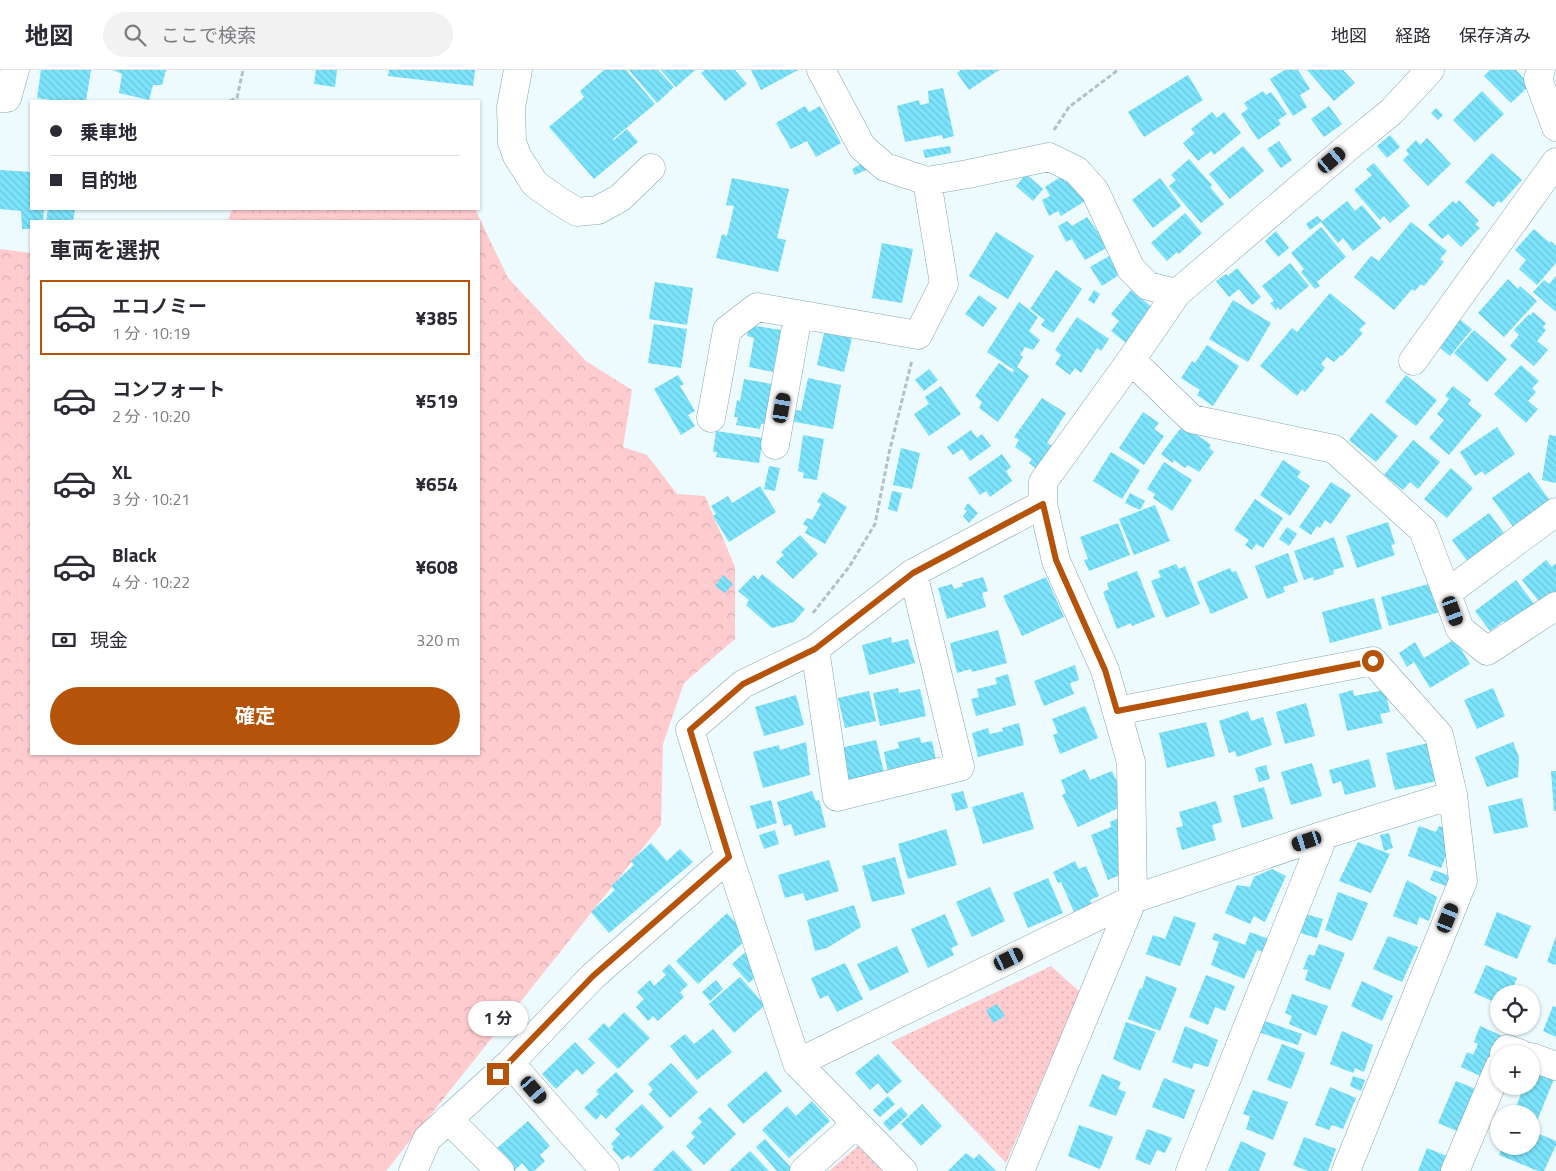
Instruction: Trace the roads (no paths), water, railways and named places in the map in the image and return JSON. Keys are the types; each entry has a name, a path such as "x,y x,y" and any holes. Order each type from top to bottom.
{"street":[{"path":"0,98 7,98 15,70"},
{"path":"518,70 510,107 512,142 516,156 535,184 551,196 577,212 598,210 620,198 651,168"},
{"path":"821,70 862,148 885,167 927,181 1049,157 1076,170 1095,191 1131,268 1148,286 1177,292"},
{"path":"1020,1171 1133,899 1131,762 1105,670 1056,560 1043,504 1044,482 1177,292 1391,112 1430,70"},
{"path":"1541,70 1538,79 1556,127"},
{"path":"1413,361 1556,162"},
{"path":"711,418 727,330 757,307 918,335 944,284 927,181"},
{"path":"775,445 798,315"},
{"path":"1131,360 1192,419 1334,449 1423,530 1460,629 1487,651 1556,606"},
{"path":"903,1171 797,1063 729,857 690,730 743,684 815,649 913,573 1043,504"},
{"path":"1446,593 1556,512"},
{"path":"815,649 837,797 960,767 913,573"},
{"path":"1117,711 1373,661 1439,735 1453,795 1463,881 1346,1171"},
{"path":"797,1063 1133,899 1324,835 1453,795"},
{"path":"1190,1171 1324,835"},
{"path":"413,1171 427,1139 510,1063 593,976 729,857"},
{"path":"1540,1060 1556,1066"},
{"path":"510,1063 605,1171"},
{"path":"1456,1171 1490,1089"},
{"path":"448,1119 500,1171"},
{"path":"804,1171 856,1124"}]}
